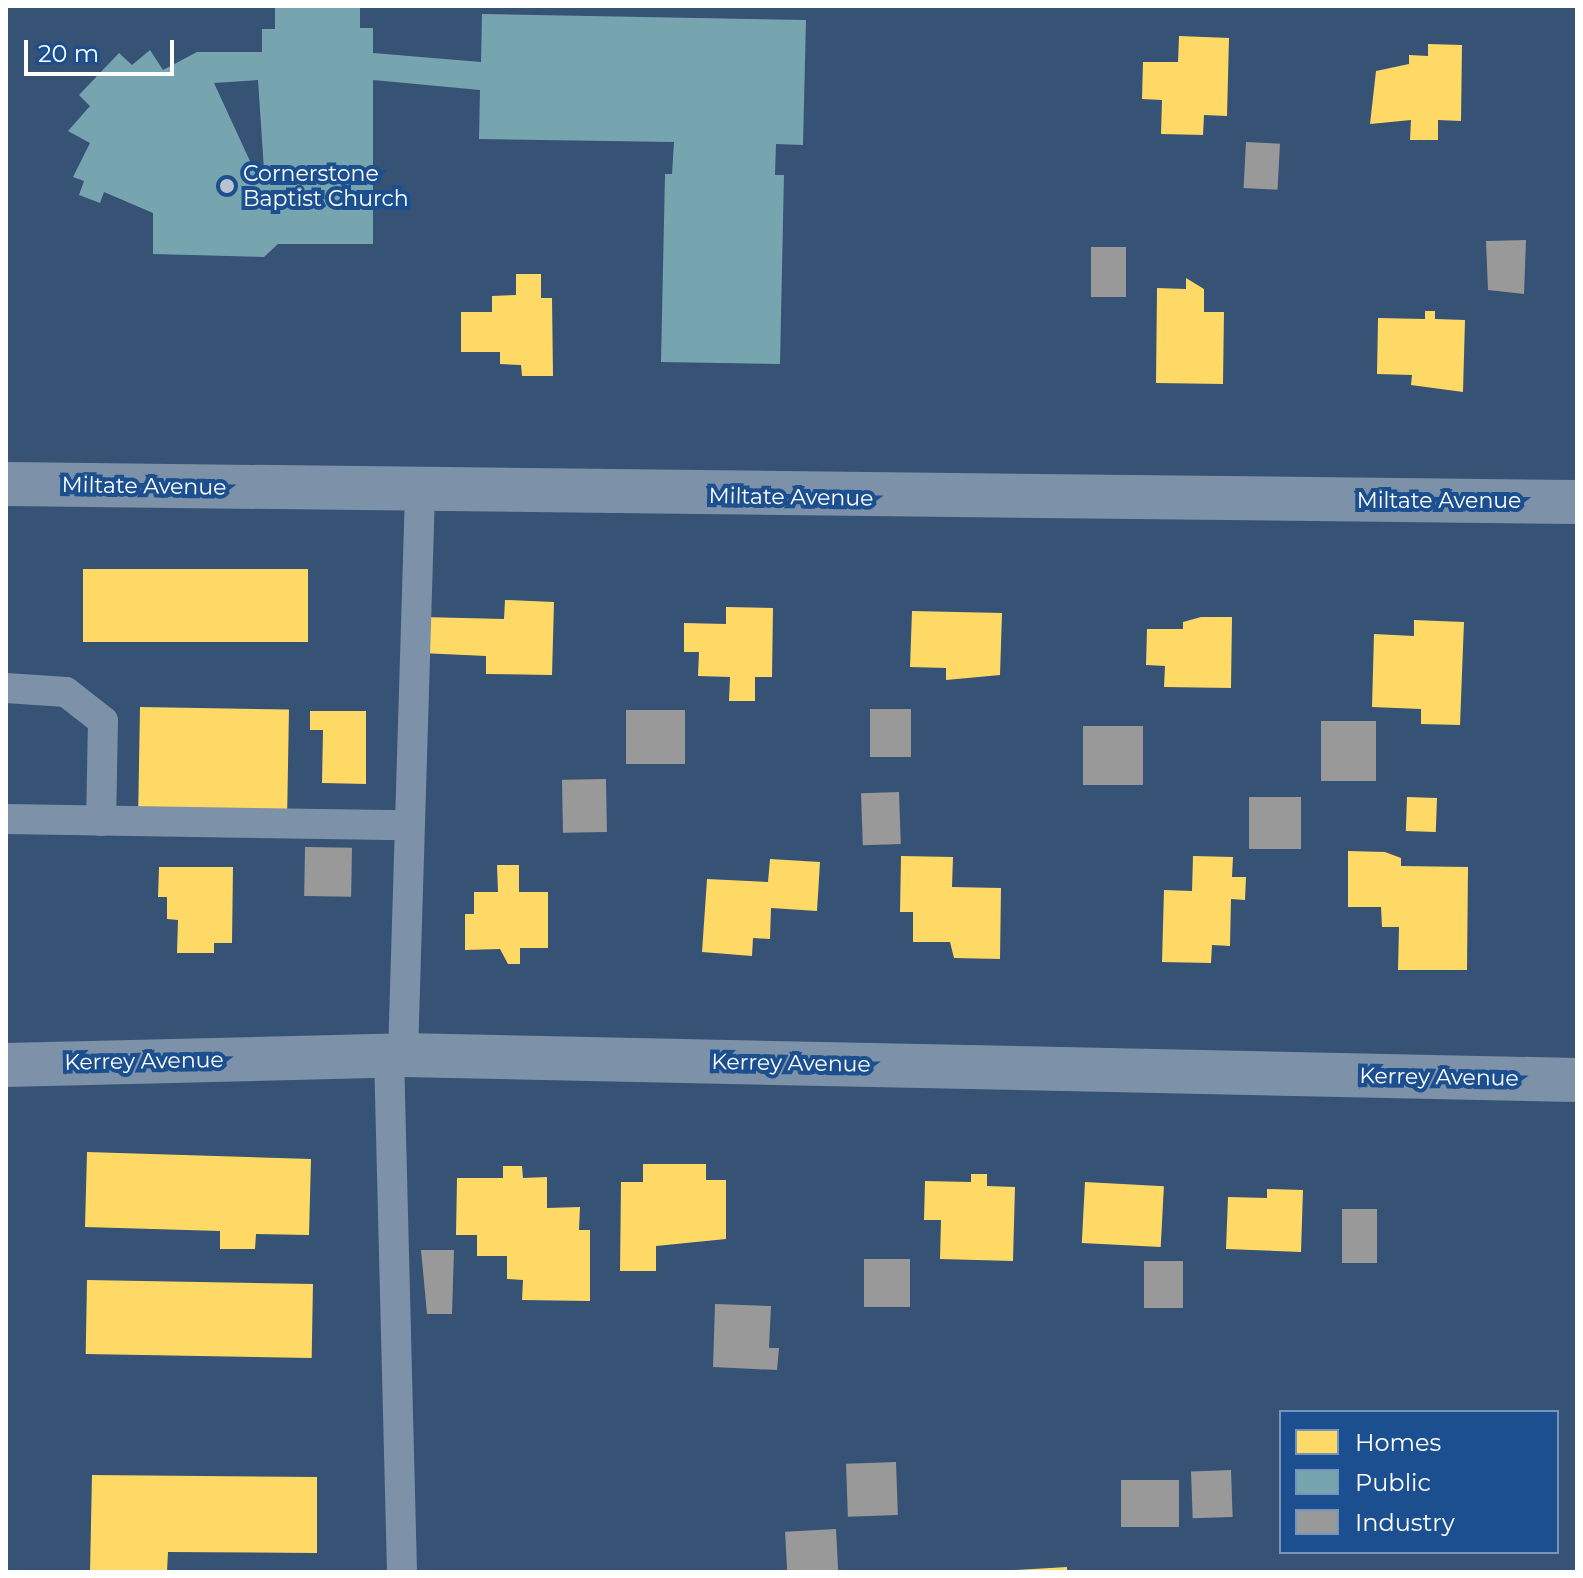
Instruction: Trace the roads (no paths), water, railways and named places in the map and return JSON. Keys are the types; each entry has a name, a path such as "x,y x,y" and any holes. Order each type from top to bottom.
{"street":[{"name":"Miltate Avenue","path":"6,484 1577,502"},
{"name":"Kerrey Avenue","path":"6,1065 396,1055 1577,1080"}],"lane":[{"path":"402,1572 396,1055 420,491"},
{"path":"6,688 66,692 103,721 101,821"},
{"path":"6,819 406,825"}],"place":[{"name":"Cornerstone Baptist Church","path":"227,186"}]}
